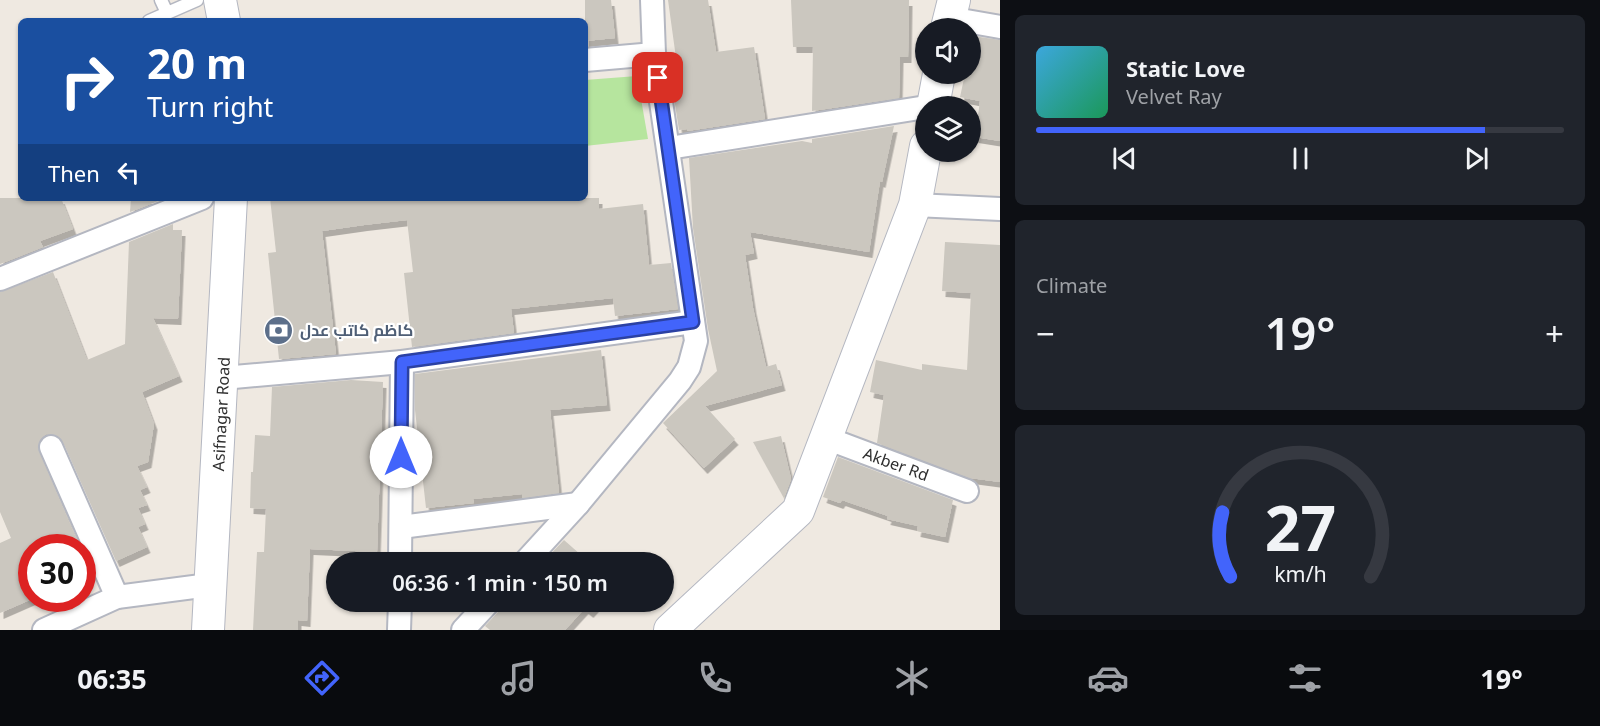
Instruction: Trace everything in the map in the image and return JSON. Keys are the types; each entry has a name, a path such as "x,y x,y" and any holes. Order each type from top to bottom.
{"street":[{"path":"220,0 223,18"},
{"path":"534,552 578,504 689,367 696,341 654,54 652,0"},
{"path":"950,16 1000,27"},
{"path":"588,60 654,54"},
{"path":"669,148 915,108"},
{"path":"670,630 798,511 915,205 923,162"},
{"path":"0,279 195,201"},
{"name":"Asifnagar Road","path":"208,630 209,585 213,575 231,201"},
{"path":"915,205 1000,209"},
{"path":"223,378 402,362 693,322"},
{"path":"400,552 402,362"},
{"name":"Akber Rd","path":"826,438 967,491"},
{"path":"51,447 117,597"},
{"path":"401,527 578,504"},
{"path":"44,630 117,597 209,585"},
{"path":"399,630 400,612"},
{"path":"463,630 480,612"}],"lane":[{"path":"161,0 167,13"},
{"path":"156,18 197,0"}],"green space":[{"path":"637,76 648,139 588,146 588,80"}],"building":[{"path":"585,0 611,0 615,38 588,41 588,18 585,18"},
{"path":"668,0 708,0 716,52 754,47 765,119 687,131 687,129 679,130 668,60 676,58"},
{"path":"791,0 909,0 908,57 900,57 899,98 812,111 813,47 793,47"},
{"path":"981,37 1000,40 1000,141 981,138 981,96 960,96 963,84 981,84"},
{"path":"894,126 882,182 880,181 869,252 750,232 754,253 745,255 753,308 766,367 776,364 782,385 705,406 735,439 704,468 663,423 717,371 708,329 693,228 689,158 802,141 812,143 812,139"},
{"path":"0,198 18,198 18,201 62,201 73,229 40,241 43,247 0,264"},
{"path":"588,198 599,198 599,209 643,204 649,265 671,263 678,309 615,316 613,298 511,309 514,333 412,347 404,273 413,272 407,220 364,225 322,231 336,354 279,359 268,253 276,252 270,201 588,201"},
{"path":"131,201 158,201 130,212"},
{"path":"173,224 173,230 182,230 178,319 153,318 179,376 142,392 154,424 148,462 137,466 147,487 140,490 147,505 138,508 145,524 138,527 147,547 116,561 63,442 58,436 46,434 40,440 39,452 74,534 18,534 18,605 0,613 0,543 11,538 0,512 0,292 53,272 87,360 125,344 129,242"},
{"path":"945,242 1000,245 1000,482 970,478 877,443 884,395 870,392 876,360 922,370 922,364 967,370 971,293 942,291"},
{"path":"601,350 607,405 550,410 559,493 522,498 522,494 473,499 474,503 426,508 415,410 415,374"},
{"path":"351,380 383,382 377,552 310,549 307,621 298,620 298,630 253,630 257,552 264,552 266,509 250,508 251,472 253,472 255,435 270,436 272,387"},
{"path":"781,436 791,479 784,498 753,442"},
{"path":"838,457 953,500 945,537 917,531 918,526 887,519 888,516 842,500 840,503 823,497"},
{"path":"564,540 578,552 553,552"},
{"path":"498,612 581,612 565,630 490,630 485,626"}],"place":[{"name":"كاظم كاتب عدل","path":"279,330"}],"route":[{"path":"401,457 402,362 693,322 658,78"}]}
